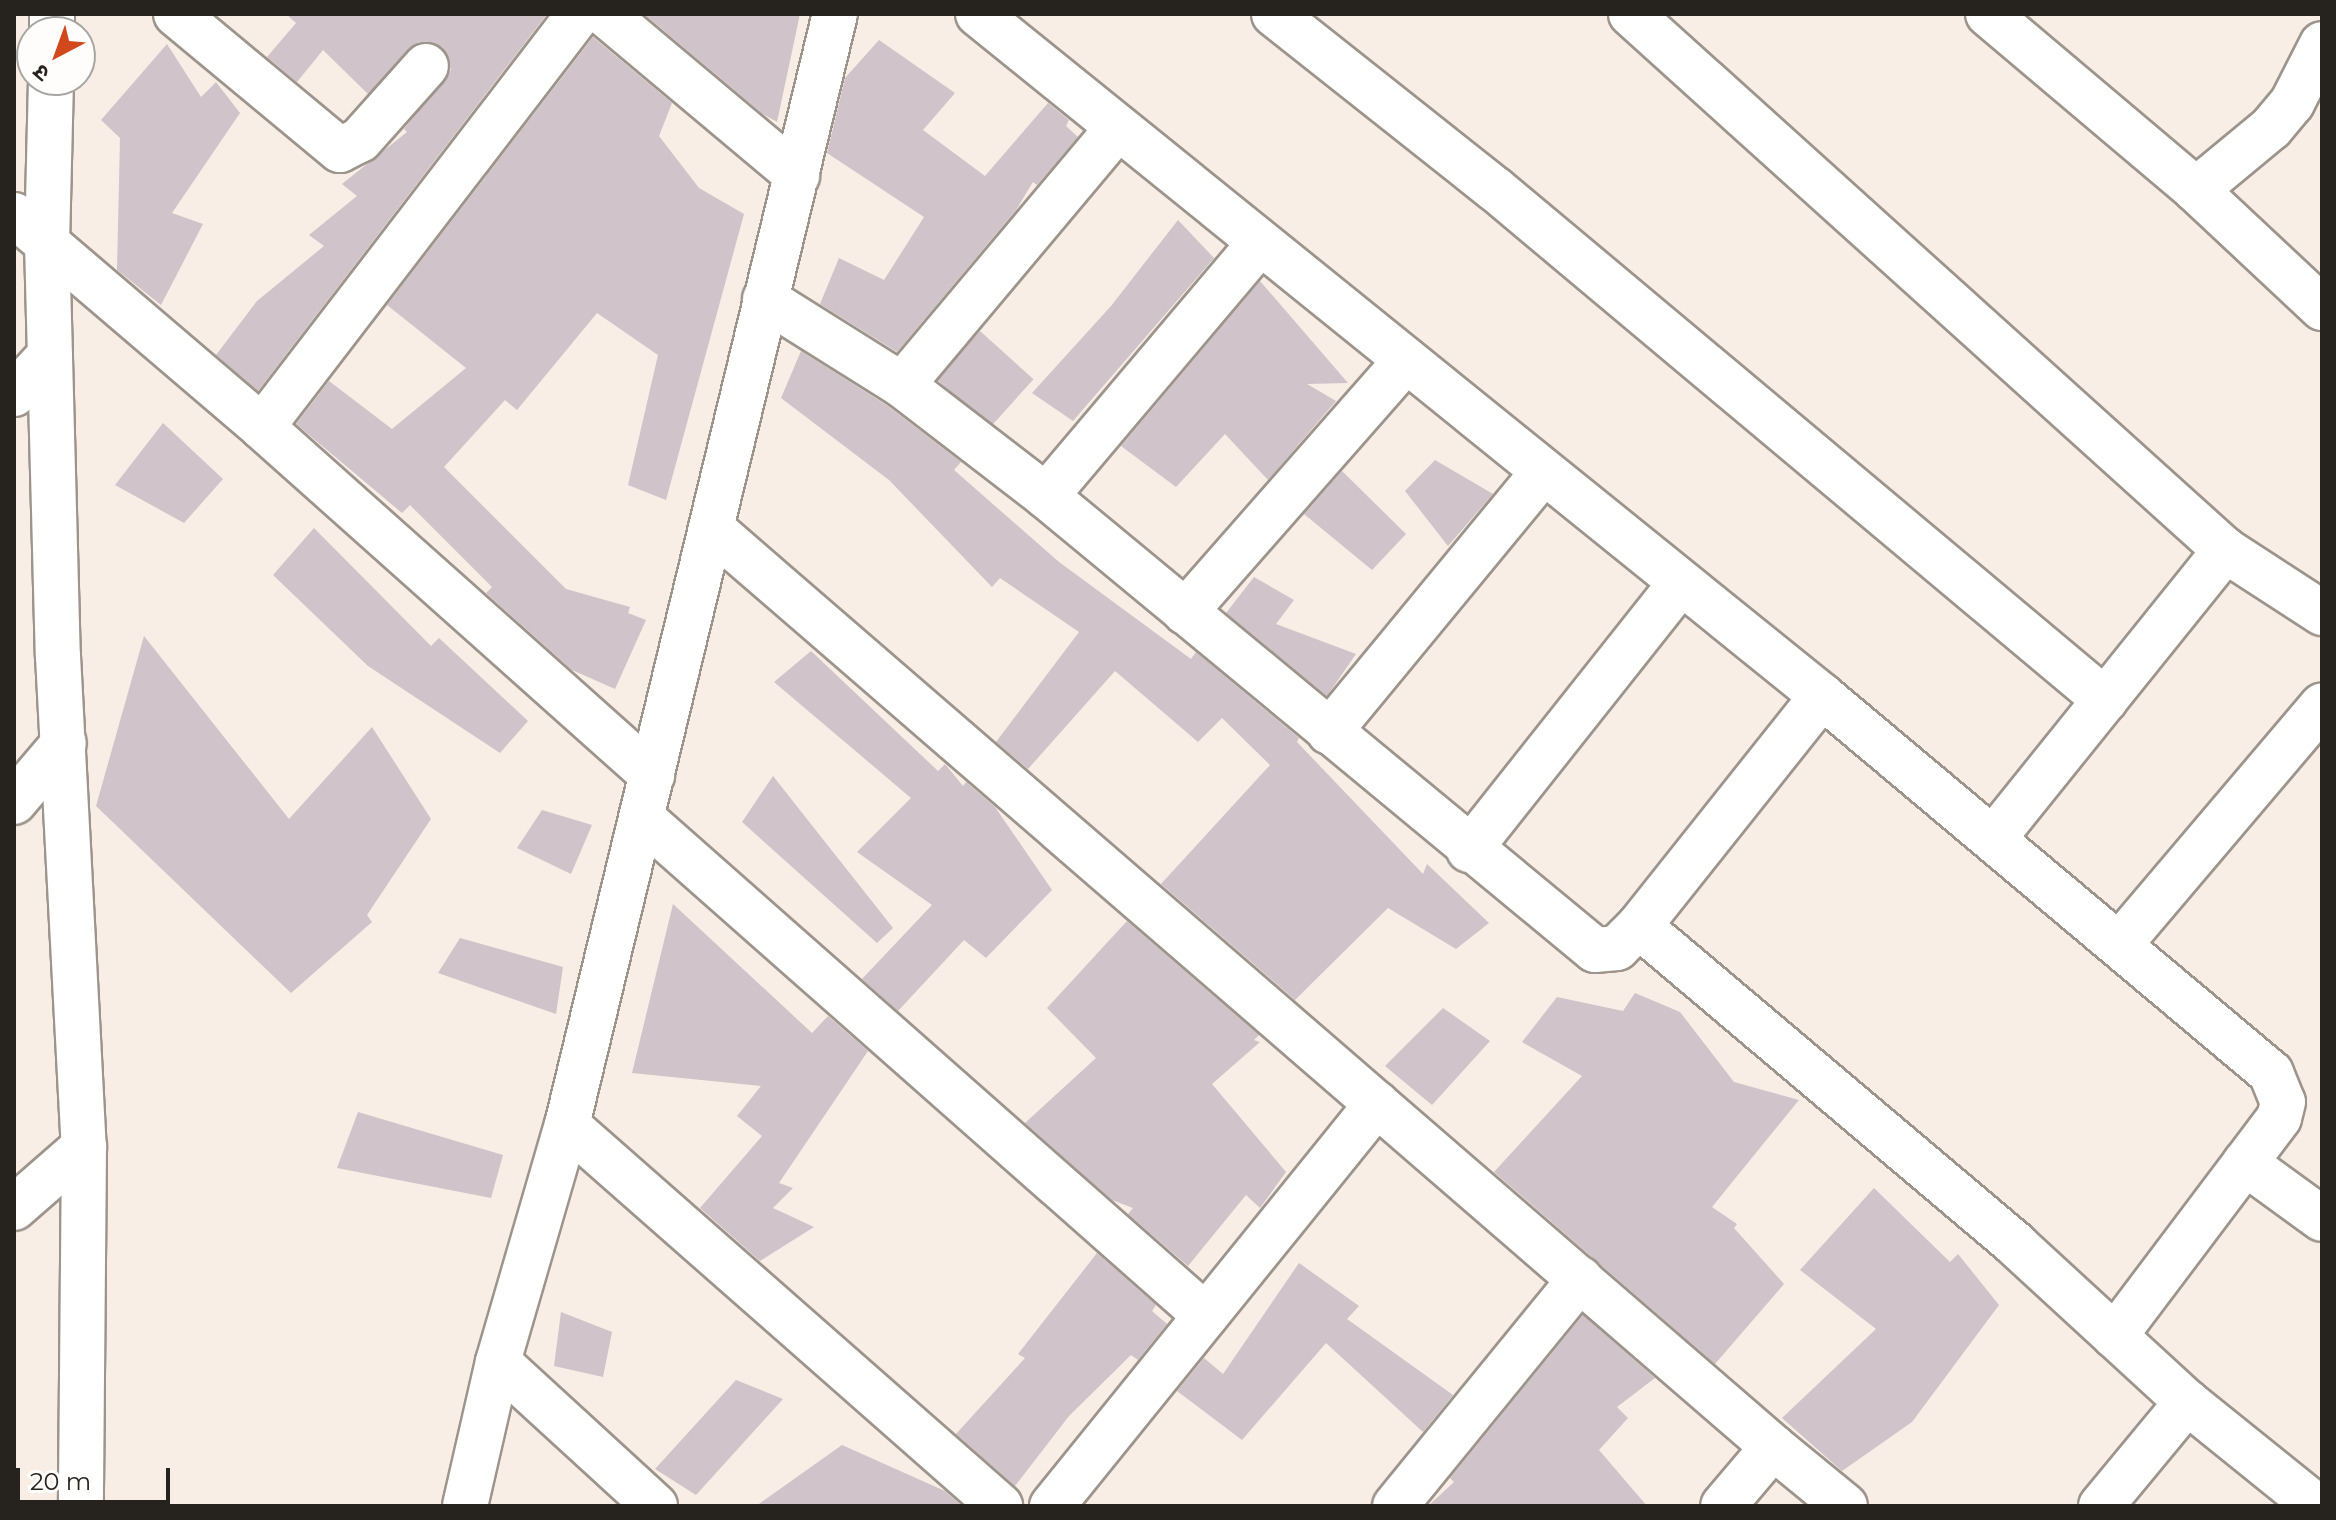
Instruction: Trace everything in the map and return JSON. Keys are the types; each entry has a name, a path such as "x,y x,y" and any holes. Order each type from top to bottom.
{"street":[{"path":"176,14 328,146 340,150 360,140 426,66"},
{"path":"262,427 579,14"},
{"path":"605,14 797,175"},
{"path":"465,1506 498,1362 567,1125 835,14"},
{"path":"978,14 1679,585 1822,696 2271,1073 2280,1086 2279,1118 2115,1336"},
{"path":"1274,14 1495,189 2105,700"},
{"path":"1631,14 2225,550 2322,613"},
{"path":"2012,22 2322,308"},
{"path":"2196,190 2271,128 2292,103 2322,44"},
{"path":"51,96 47,243 50,355 64,743 84,1147 81,1506"},
{"path":"902,385 1118,128"},
{"path":"14,215 262,427 652,775"},
{"path":"1046,496 1259,244"},
{"path":"765,299 902,385 1046,496 1469,850 1595,950 1617,948 1639,926 1822,696"},
{"path":"14,394 50,355"},
{"path":"1185,612 1406,360"},
{"path":"1329,732 1542,474"},
{"path":"711,528 1845,1506"},
{"path":"1993,839 2225,550"},
{"path":"1469,850 1679,585"},
{"path":"2119,945 2322,706"},
{"path":"14,802 64,743"},
{"path":"642,818 1206,1316"},
{"path":"1639,926 2016,1245 2187,1402 2316,1506"},
{"path":"1052,1506 1377,1104"},
{"path":"567,1125 1000,1506"},
{"path":"14,1208 84,1147"},
{"path":"2245,1163 2322,1219"},
{"path":"1395,1506 1580,1279"},
{"path":"498,1362 655,1506"},
{"path":"2101,1506 2187,1402"},
{"path":"1723,1506 1773,1447"}],"building":[{"path":"286,14 547,14 258,391 216,355 257,301 324,246 309,235 357,196 342,184 407,132 404,129 451,70 442,47 419,42 368,94 323,50 297,82 267,57 296,23"},
{"path":"644,14 800,14 777,122 763,114"},
{"path":"593,37 672,103 659,136 699,188 744,214 666,500 628,485 658,355 597,313 517,410 505,400 444,467 566,589 630,607 628,613 646,620 615,689 572,670 486,593 492,587 410,505 402,513 296,424 329,381 392,429 466,368 387,305"},
{"path":"879,40 955,93 923,130 985,176 1048,103 1069,120 1066,126 1078,137 1037,185 1033,182 1016,210 897,352 820,304 839,258 884,280 924,217 827,153 845,78"},
{"path":"167,44 201,97 216,82 240,113 172,213 203,224 161,305 117,270 120,138 101,120"},
{"path":"1178,220 1214,258 1073,421 1032,393 1111,306"},
{"path":"1260,281 1348,383 1307,384 1336,401 1268,480 1225,434 1176,487 1121,446"},
{"path":"980,331 1034,379 990,427 937,379"},
{"path":"801,351 888,406 961,462 954,470 1059,562 1191,659 1196,652 1299,738 1297,742 1423,874 1427,864 1489,923 1456,949 1388,908 1295,1000 1161,884 1270,765 1222,718 1198,742 1115,671 1028,769 996,742 1079,632 1000,578 992,587 889,480 781,398"},
{"path":"163,423 223,479 184,523 115,485"},
{"path":"1435,460 1493,494 1448,546 1405,491"},
{"path":"1342,471 1406,534 1372,570 1304,514"},
{"path":"314,528 431,646 439,638 528,721 500,753 368,666 273,575"},
{"path":"1254,577 1294,600 1276,624 1356,654 1327,696 1226,613"},
{"path":"144,636 289,819 372,727 431,819 367,915 372,922 291,993 96,806"},
{"path":"811,651 938,771 945,764 963,786 966,782 995,807 1052,890 986,958 964,940 898,1011 862,979 932,905 857,852 911,798 774,682"},
{"path":"773,776 893,928 877,943 742,822"},
{"path":"542,810 592,825 571,874 517,848"},
{"path":"673,904 812,1033 828,1016 868,1051 779,1183 793,1188 773,1208 814,1227 760,1261 700,1208 762,1136 737,1116 761,1086 632,1073"},
{"path":"1127,921 1259,1035 1254,1040 1260,1042 1212,1084 1286,1172 1260,1208 1246,1195 1188,1266 1128,1214 1133,1208 1112,1200 1025,1123 1096,1058 1047,1008"},
{"path":"460,938 563,967 556,1014 438,973"},
{"path":"1635,993 1680,1012 1734,1082 1799,1100 1712,1207 1737,1224 1734,1228 1784,1284 1715,1364 1494,1172 1582,1076 1522,1042 1557,997 1623,1011"},
{"path":"1443,1008 1490,1041 1432,1105 1385,1066"},
{"path":"358,1112 503,1155 491,1198 337,1168"},
{"path":"1874,1188 1950,1262 1958,1254 1999,1305 1912,1422 1842,1471 1782,1418 1876,1329 1800,1270"},
{"path":"1097,1253 1156,1305 1152,1311 1167,1324 1138,1360 1131,1355 1069,1416 1015,1486 956,1434 1025,1358 1018,1354"},
{"path":"1299,1263 1359,1306 1347,1319 1453,1395 1423,1432 1326,1343 1242,1440 1177,1391 1204,1358 1223,1374"},
{"path":"561,1312 612,1332 603,1377 554,1366"},
{"path":"1583,1315 1655,1378 1617,1407 1628,1418 1599,1450 1647,1506 1428,1506 1454,1482 1450,1478"},
{"path":"736,1380 783,1399 696,1495 655,1469"},
{"path":"842,1445 945,1491 962,1506 756,1506"}]}
